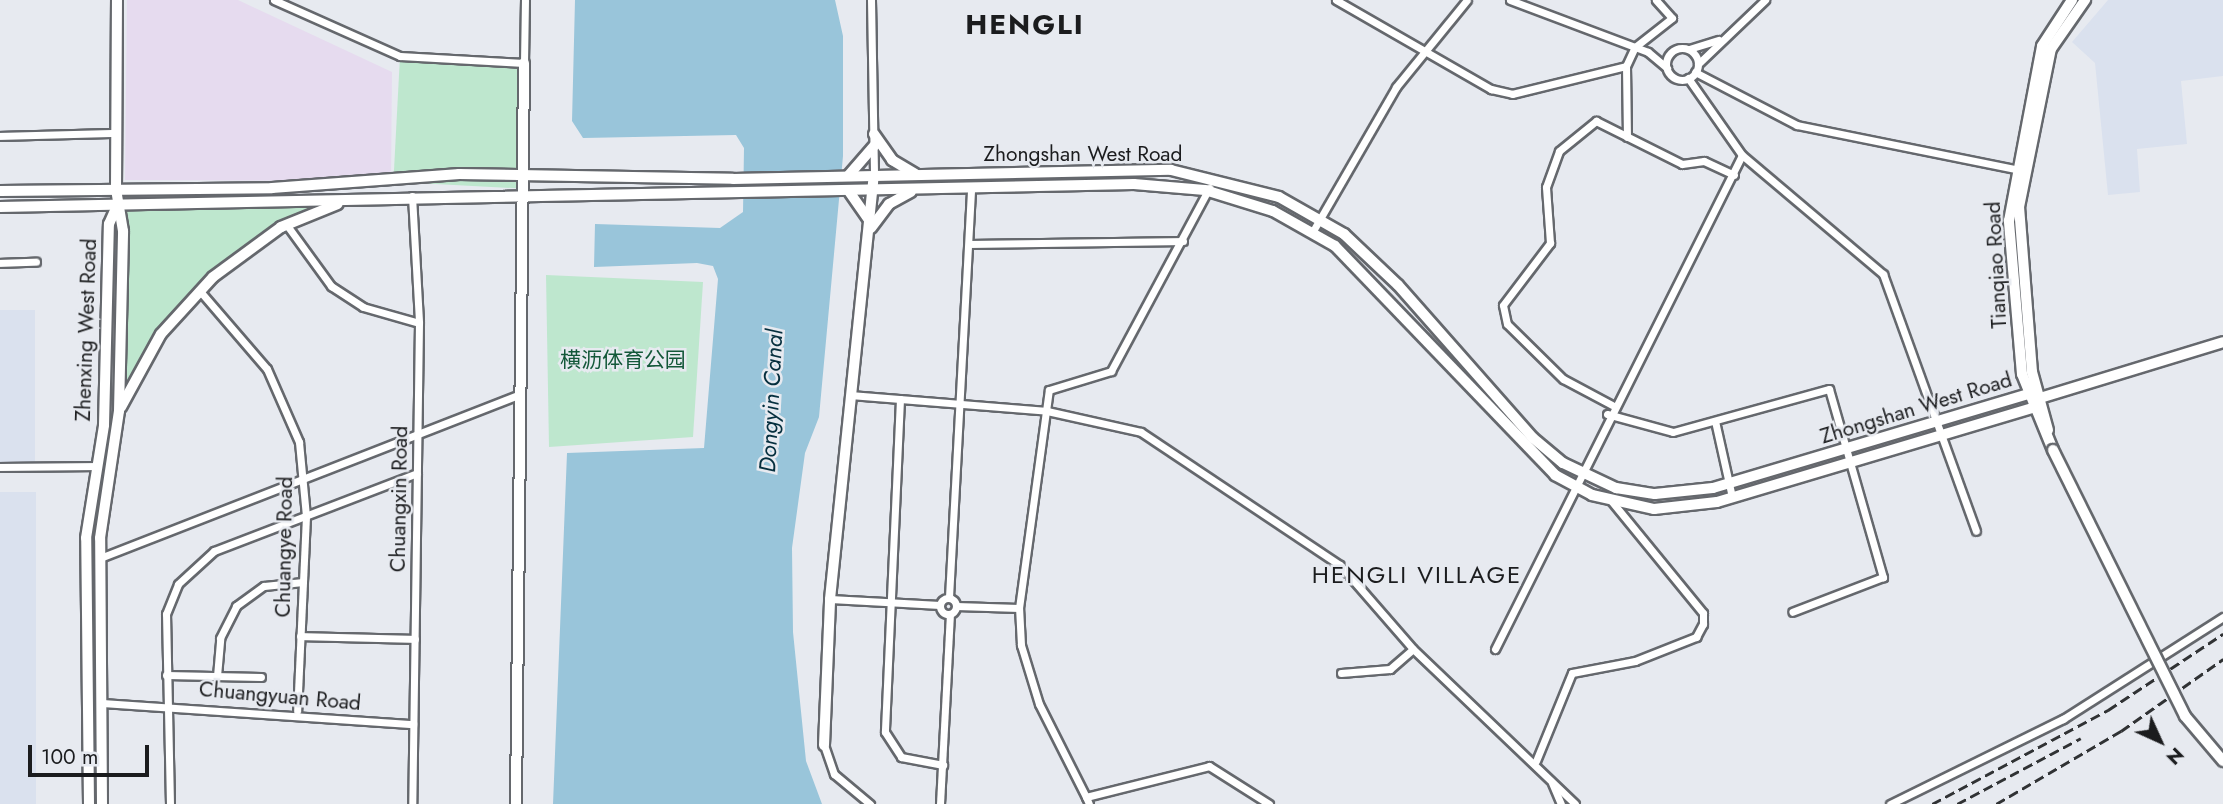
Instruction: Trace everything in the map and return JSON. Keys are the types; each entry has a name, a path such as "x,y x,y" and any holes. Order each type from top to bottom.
{"main road":[{"path":"117,0 117,206"},
{"name":"Tianqiao Road","path":"2072,0 2042,46 2009,236 2028,394 2032,408 2185,716 2223,761"},
{"name":"Tianqiao Road","path":"2053,450 2040,398 2019,235 2020,170 2051,49 2085,0"},
{"path":"516,804 519,195 524,63"},
{"path":"874,134 892,160 919,175"},
{"path":"848,176 874,146"},
{"name":"Zhongshan West Road","path":"0,191 521,174 733,179 1134,170 1215,177 1279,197 1320,219 1373,258 1533,438 1580,473 1655,494 1729,483 2028,394 2040,398 2032,408 1732,497 1675,509 1612,502 1573,486 1522,448 1363,269 1312,231 1273,211 1208,190 1134,184 734,194 412,195 351,200"},
{"path":"824,745 830,599 874,176"},
{"path":"848,190 870,226"},
{"path":"870,226 889,204 919,190"},
{"path":"0,207 351,200"},
{"path":"119,411 150,350 199,290 286,224 351,200"},
{"name":"Zhenxing West Road","path":"102,804 100,558 119,411 123,231 117,206"},
{"name":"Zhenxing West Road","path":"89,804 86,538 104,425 109,224 117,206"},
{"path":"2040,398 2223,342"}],"street":[{"path":"274,0 400,56 524,63 525,0"},
{"path":"871,0 874,176"},
{"path":"1336,0 1507,94 1626,66"},
{"path":"1312,231 1426,48 1466,0"},
{"path":"1510,0 1648,52 1675,78 1688,78"},
{"path":"1627,137 1626,66 1635,47 1672,18 1656,0"},
{"path":"1688,78 1720,40 1765,0"},
{"path":"1648,52 1672,52 1720,40"},
{"path":"1689,49 1696,68 1797,125 2020,170"},
{"path":"1667,68 1672,52"},
{"path":"1688,78 1742,155 1884,274 1976,531"},
{"path":"1612,405 1563,379 1507,324 1503,305 1550,243 1546,187 1559,151 1596,121 1682,164 1704,161 1734,175"},
{"path":"0,136 117,134"},
{"path":"1495,649 1607,414 1734,175 1742,155"},
{"path":"1215,177 1111,371 1049,390 1019,608 1032,686 1087,801 1209,766 1269,804"},
{"path":"956,606 949,597 972,244 971,188"},
{"name":"Chuangxin Road","path":"412,195 419,323 412,804"},
{"path":"286,224 311,265 346,298 419,323"},
{"path":"972,244 1183,240"},
{"path":"0,263 36,262"},
{"name":"Chuangye Road","path":"199,290 275,382 294,422 305,478 306,516 297,711"},
{"path":"1607,414 1673,432 1829,389 1883,576 1792,612"},
{"path":"100,558 518,395"},
{"path":"850,395 1047,411 1123,425 1154,440 1340,565 1413,649 1536,761 1575,804"},
{"path":"900,399 886,603 887,741 906,759 943,765"},
{"path":"1715,421 1732,497"},
{"path":"0,467 97,466"},
{"path":"170,804 165,706 166,614 188,570 214,551 417,473"},
{"path":"1536,761 1572,673 1635,661 1696,637 1703,624 1703,613 1612,502"},
{"path":"218,676 219,638 236,606 264,586 303,582"},
{"path":"940,605 949,597"},
{"path":"830,599 940,605 950,614"},
{"path":"956,606 1019,608"},
{"path":"940,804 950,614 956,606"},
{"path":"1890,804 2063,719 2223,617"},
{"path":"300,636 415,639"},
{"path":"1341,673 1390,669 1413,649"},
{"path":"166,675 261,677"},
{"name":"Chuangyuan Road","path":"102,703 297,711 308,718 413,724"},
{"path":"824,745 834,774 870,804"},
{"path":"1548,776 1561,804"}],"shaded area":[{"path":"127,0 238,0 392,72 391,181 125,180"},
{"path":"2108,0 2223,0 2223,76 2181,81 2187,144 2137,149 2140,192 2108,195 2095,63 2072,42"},
{"path":"0,310 35,310 35,465 0,465"},
{"path":"0,492 36,492 36,804 0,804"}],"green space":[{"path":"400,56 524,62 517,188 393,182"},
{"path":"351,200 234,258 173,319 119,411 119,206"},
{"name":"横沥体育公园","path":"546,275 703,282 693,437 549,447"}],"water":[{"name":"Dongyin Canal","path":"575,0 835,0 843,36 843,156 819,417 805,453 792,548 793,632 806,761 822,804 553,804 567,453 704,448 718,279 713,266 697,263 594,267 595,224 720,228 743,212 744,148 736,135 583,138 572,121"}],"railway":[{"path":"1932,804 2108,710 2223,634"},
{"path":"1996,804 2121,731 2223,659"},
{"path":"1957,804 2081,738"}],"district":[{"name":"HENGLI","path":"1025,25"},
{"name":"HENGLI VILLAGE","path":"1417,575"}]}
